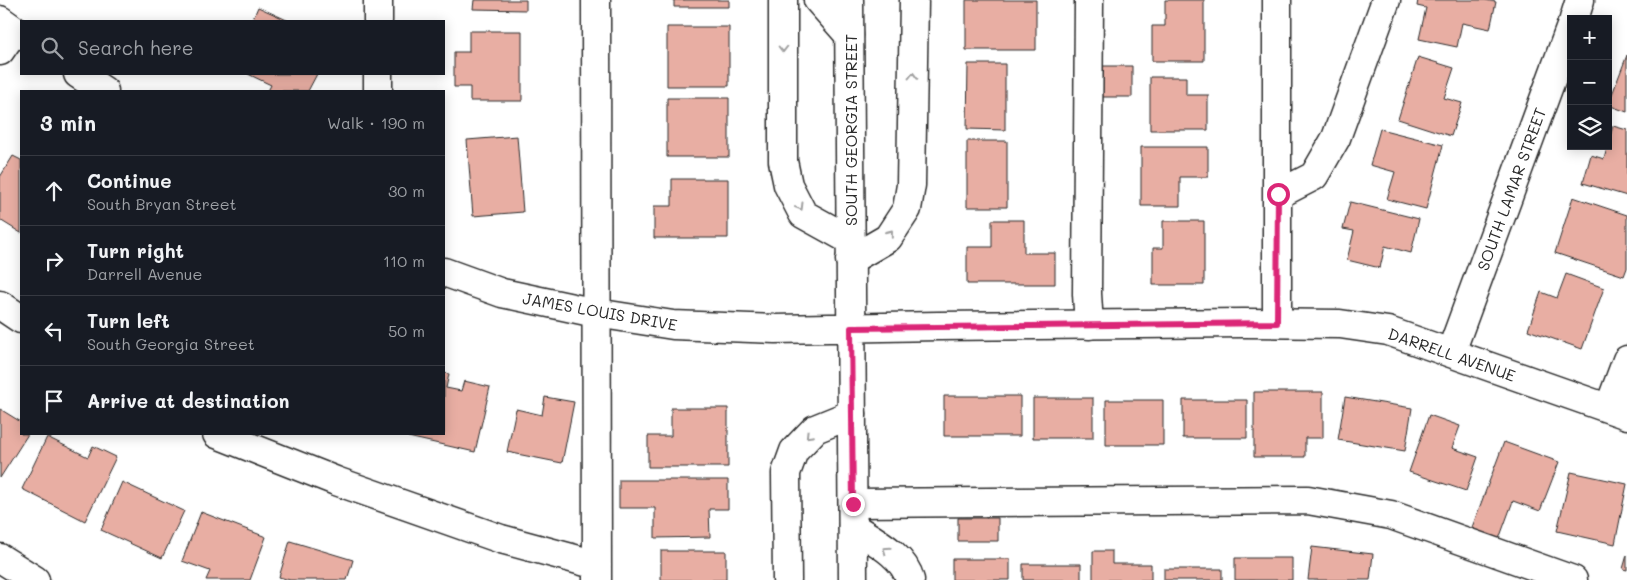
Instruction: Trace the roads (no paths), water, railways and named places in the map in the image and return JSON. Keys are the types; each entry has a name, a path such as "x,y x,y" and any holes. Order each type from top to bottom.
{"main road":[{"path":"378,0 378,20"},
{"path":"220,435 336,481 597,573 596,0"},
{"path":"783,0 783,161 788,185 803,214 850,250 888,238 907,209 911,185 914,0"},
{"path":"818,0 849,35"},
{"name":"SOUTH GEORGIA STREET","path":"849,0 853,580"},
{"path":"1089,0 1087,284 1089,325"},
{"path":"1277,0 1277,323"},
{"path":"1278,194 1314,176 1336,138 1386,0"},
{"path":"1575,15 1580,0"},
{"name":"SOUTH LAMAR STREET","path":"1451,352 1567,37"},
{"path":"80,75 102,90"},
{"path":"378,75 378,90"},
{"name":"JAMES LOUIS DRIVE","path":"445,272 502,293 596,313 673,325 775,329 851,328"},
{"path":"0,305 20,319"},
{"name":"DARRELL AVENUE","path":"851,328 1277,323 1340,324 1388,331 1618,411"},
{"path":"1618,411 1627,360"},
{"path":"787,580 786,473 794,451 815,429 852,414"},
{"path":"853,515 1308,500 1391,515 1572,580"},
{"path":"853,515 908,572 910,580"},
{"path":"0,558 35,580"}]}
